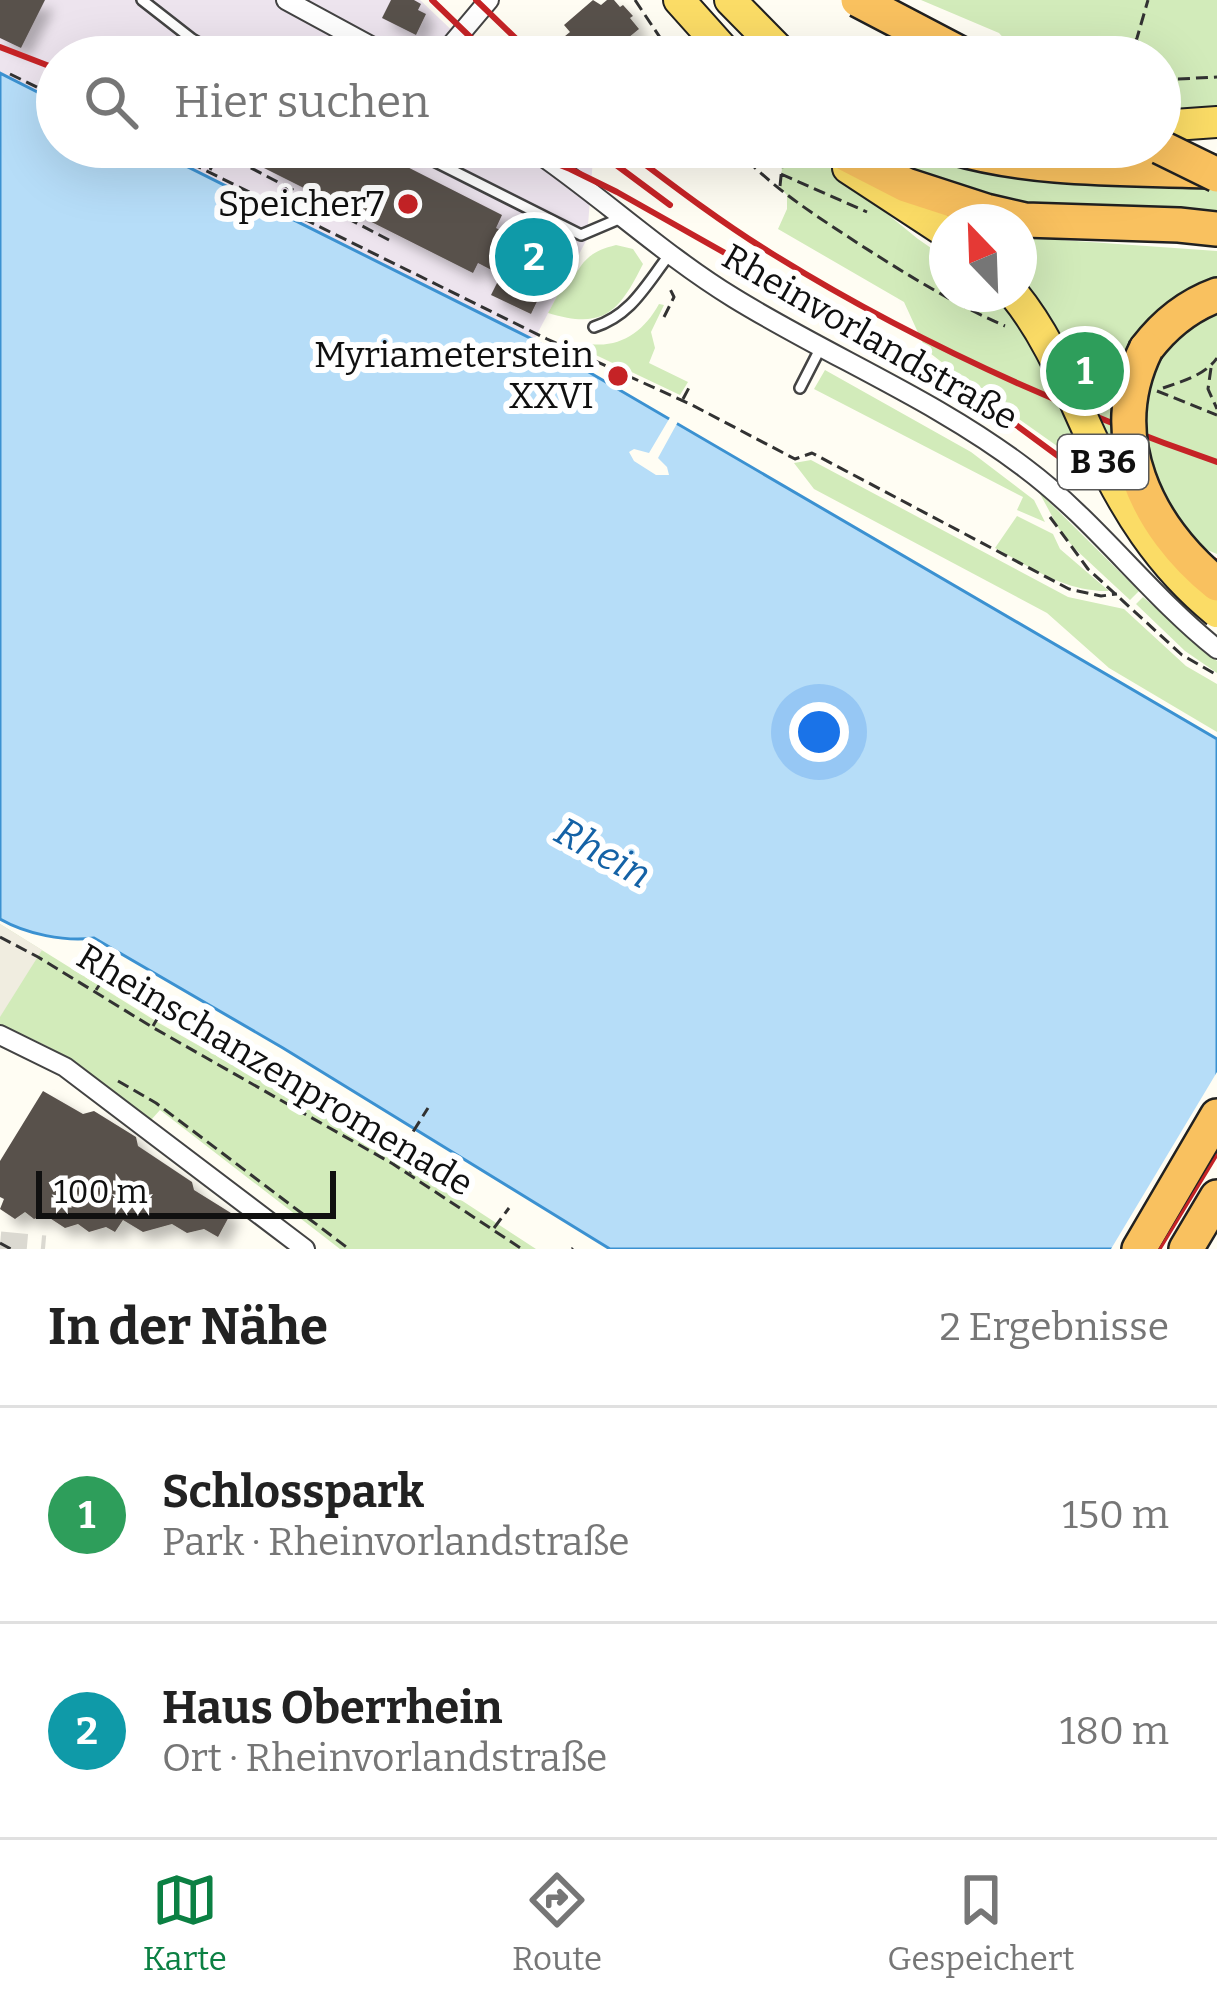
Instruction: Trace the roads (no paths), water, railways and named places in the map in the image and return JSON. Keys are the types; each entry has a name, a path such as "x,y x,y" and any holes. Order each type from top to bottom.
{"highway":[{"path":"858,0 927,36"},
{"path":"1181,157 1217,173"},
{"path":"874,168 951,202 1024,220 1217,229"},
{"path":"1119,168 1217,173"},
{"name":"B 36","path":"1217,296 1174,318 1146,350 1130,392 1128,419 1131,452 1142,488 1157,515 1217,584"},
{"path":"1139,1249 1217,1116"},
{"path":"1186,1249 1217,1197"}],"main road":[{"path":"679,0 711,36"},
{"path":"730,0 765,36"},
{"path":"1181,125 1217,122"},
{"path":"848,168 929,221"},
{"name":"B 36","path":"1026,312 1049,345 1127,508 1159,557 1217,612"}],"street":[{"path":"286,0 352,36"},
{"path":"459,36 489,0"},
{"name":"Rheinvorlandstraße","path":"557,168 735,298 944,415 1024,467 1217,649"},
{"path":"0,1035 65,1067 305,1249"}],"lane":[{"path":"142,0 188,36"},
{"path":"448,168 581,235 622,218"},
{"path":"594,327 620,317 670,254"},
{"path":"800,388 821,347"},
{"path":"1108,544 1143,541 1166,552"}],"water":[{"name":"Rhein","path":"0,73 36,91 36,168 190,168 534,340 1217,739 1217,1249 610,1249 94,938 46,936 0,919"}],"tunnel":[{"path":"0,1245 45,1249"}],"tram line":[{"path":"1160,1249 1217,1155"}],"railway":[{"path":"432,0 469,36"},
{"path":"476,0 513,36"},
{"path":"0,47 36,61"},
{"path":"568,168 934,371 1138,515 1217,562"},
{"path":"620,168 670,205"},
{"path":"650,168 752,241 878,315 1045,395 1217,462"}],"place":[{"name":"Speicher7","path":"408,204"},
{"name":"Haus Oberrhein","path":"534,257"},
{"name":"Schlosspark","path":"1085,371"},
{"name":"Myriameterstein XXVI","path":"618,376"}]}
